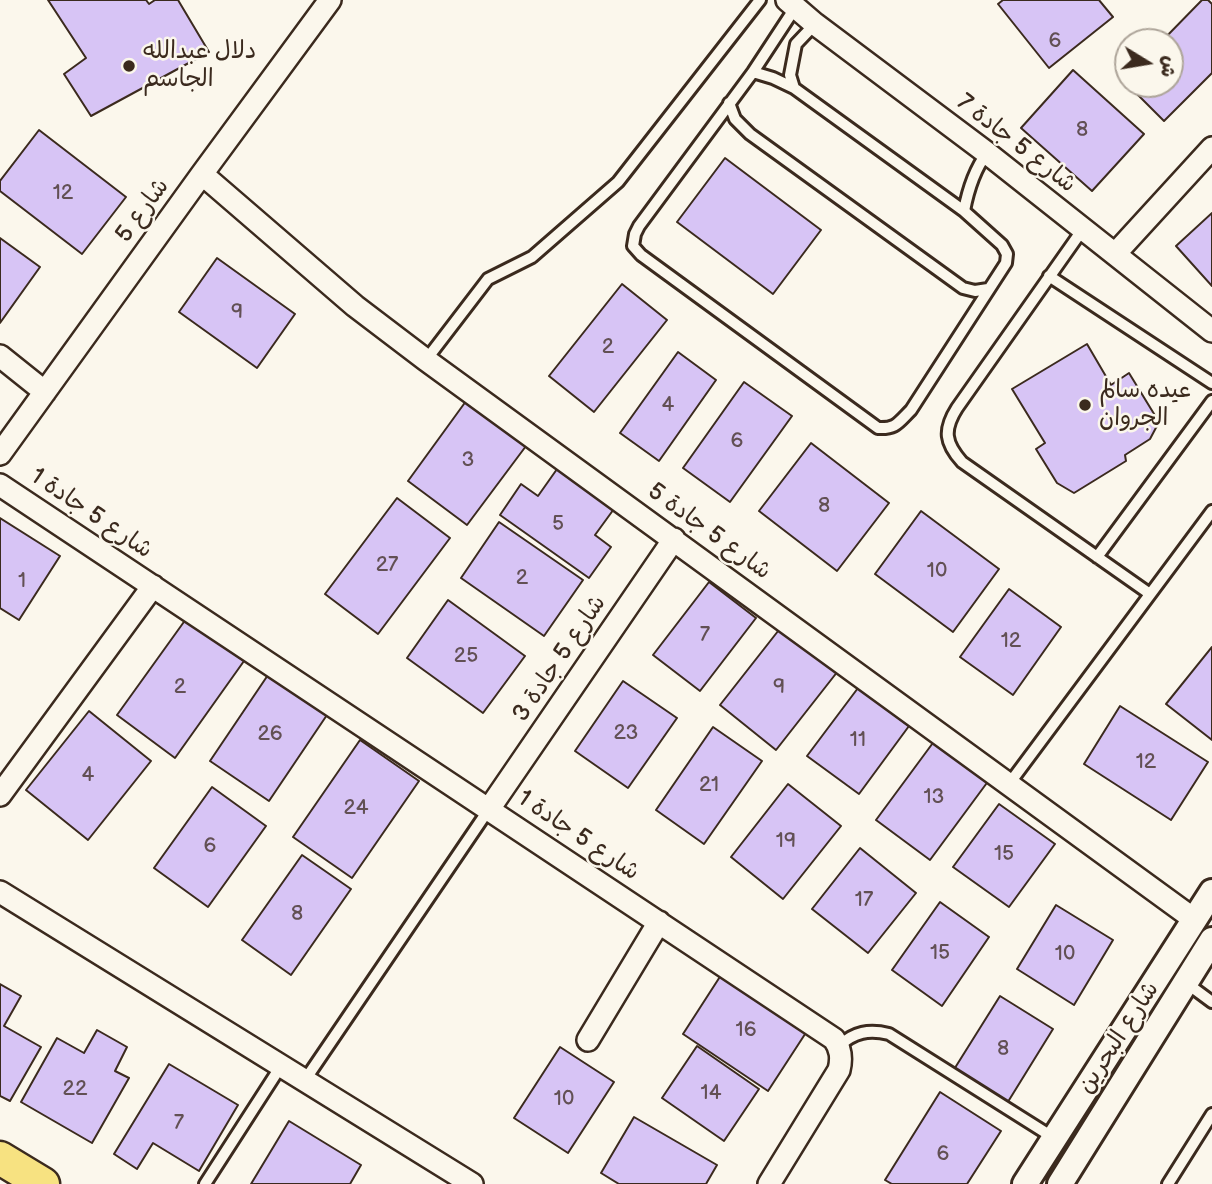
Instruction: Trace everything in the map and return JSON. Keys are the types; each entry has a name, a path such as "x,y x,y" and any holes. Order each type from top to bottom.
{"main road":[{"path":"0,1158 43,1184"}],"street":[{"name":"شارع 5","path":"0,454 322,3"},
{"name":"شارع 5 جادة 7","path":"791,4 987,153 1212,331"},
{"path":"1115,254 1212,148"},
{"name":"شارع 5 جادة 5","path":"202,174 355,306 426,360 1195,920"},
{"path":"0,356 45,392"},
{"name":"شارع 5 جادة 1","path":"0,485 827,1034 839,1046"},
{"name":"شارع 5 جادة 3","path":"489,809 674,539"},
{"name":"شارع 5 جادة 1","path":"0,795 153,586"},
{"path":"0,892 471,1184"},
{"name":"شارع البحرين","path":"1025,1184 1212,892"},
{"path":"588,1040 659,922"},
{"name":"شارع البحرين","path":"1060,1184 1212,940"},
{"path":"769,1184 839,1070 839,1046"}],"lane":[{"path":"426,360 488,279 532,257 618,182 760,0"},
{"path":"753,72 794,88 964,211 1002,245 1007,254 1006,263 911,410 898,424 890,428 878,428 640,255 633,246 639,226 753,72 791,4"},
{"path":"794,88 790,75 796,44 815,24"},
{"path":"729,103 735,119 750,134 963,288 975,291 988,289"},
{"path":"964,211 968,188 987,153"},
{"path":"1083,229 957,408 949,421 947,436 952,451 962,462 1150,594"},
{"path":"1049,276 1212,383"},
{"path":"1097,557 1212,401"},
{"path":"1009,784 1212,511"},
{"path":"305,1080 489,809"},
{"path":"1185,982 1212,1002"},
{"path":"839,1046 847,1038 857,1034 889,1034 1054,1138"},
{"path":"205,1184 281,1066"},
{"path":"1168,1184 1212,1114"}],"building":[{"name":"دلال عبدالله الجاسم","path":"48,0 146,0 149,4 155,0 178,0 209,52 91,116 64,74 86,58"},
{"path":"1003,0 1099,0 1113,17 1049,68 998,4"},
{"path":"1202,0 1208,0 1212,4 1212,73 1164,121 1141,98 1184,98 1184,28 1175,28"},
{"path":"1073,70 1144,134 1092,191 1021,128"},
{"path":"39,130 126,197 82,254 0,191 0,181"},
{"path":"725,158 821,230 773,294 677,222"},
{"path":"1212,213 1212,286 1176,246"},
{"path":"0,238 40,267 0,323"},
{"path":"217,258 295,314 257,368 179,312"},
{"path":"622,284 667,320 594,412 549,376"},
{"name":"عيده سالم الجروان","path":"1087,344 1111,385 1129,373 1159,422 1150,439 1125,455 1126,461 1074,493 1057,483 1036,449 1045,443 1012,389"},
{"path":"678,352 716,380 659,461 620,433"},
{"path":"744,382 792,416 730,502 683,468"},
{"path":"469,397 529,442 467,525 408,481"},
{"path":"811,443 889,503 837,571 759,511"},
{"path":"562,462 619,502 595,535 611,547 589,578 500,515 521,484 538,496"},
{"path":"397,498 450,538 378,634 325,594"},
{"path":"921,511 999,569 953,632 875,574"},
{"path":"0,518 60,556 19,620 0,608"},
{"path":"499,522 583,580 544,636 461,578"},
{"path":"709,582 756,618 700,691 653,655"},
{"path":"1009,589 1061,627 1013,695 960,657"},
{"path":"448,600 525,656 483,713 407,658"},
{"path":"186,619 244,661 175,758 117,715"},
{"path":"782,626 838,671 776,750 720,705"},
{"path":"1212,647 1212,740 1166,704"},
{"path":"272,669 331,709 269,801 210,761"},
{"path":"623,681 677,718 628,788 575,751"},
{"path":"858,688 909,726 859,794 807,756"},
{"path":"1120,706 1208,762 1171,820 1084,764"},
{"path":"89,711 151,761 88,840 26,790"},
{"path":"713,727 762,761 704,844 656,810"},
{"path":"938,736 992,776 930,860 876,820"},
{"path":"360,740 419,781 352,878 293,837"},
{"path":"788,784 841,826 783,899 731,857"},
{"path":"212,787 266,826 208,907 154,868"},
{"path":"999,804 1055,844 1009,907 953,867"},
{"path":"860,848 916,893 868,953 812,909"},
{"path":"302,855 351,889 291,975 242,940"},
{"path":"940,902 989,937 942,1006 892,970"},
{"path":"1056,905 1113,940 1074,1005 1017,969"},
{"path":"723,972 809,1028 768,1091 683,1034"},
{"path":"0,984 21,996 4,1026 41,1047 10,1101 0,1096"},
{"path":"1000,996 1053,1029 1006,1105 953,1071"},
{"path":"97,1030 127,1047 115,1071 129,1078 92,1143 21,1102 57,1038 84,1053"},
{"path":"697,1046 759,1089 724,1141 662,1098"},
{"path":"560,1047 614,1082 568,1153 514,1118"},
{"path":"169,1064 238,1105 199,1171 153,1143 137,1169 114,1154"},
{"path":"940,1092 1001,1131 967,1184 892,1184 885,1180"},
{"path":"634,1117 717,1165 706,1184 619,1184 601,1173"},
{"path":"289,1121 361,1165 350,1184 251,1184"}],"place":[{"name":"دلال عبدالله الجاسم","path":"129,66"},
{"name":"عيده سالم الجروان","path":"1085,405"}]}
